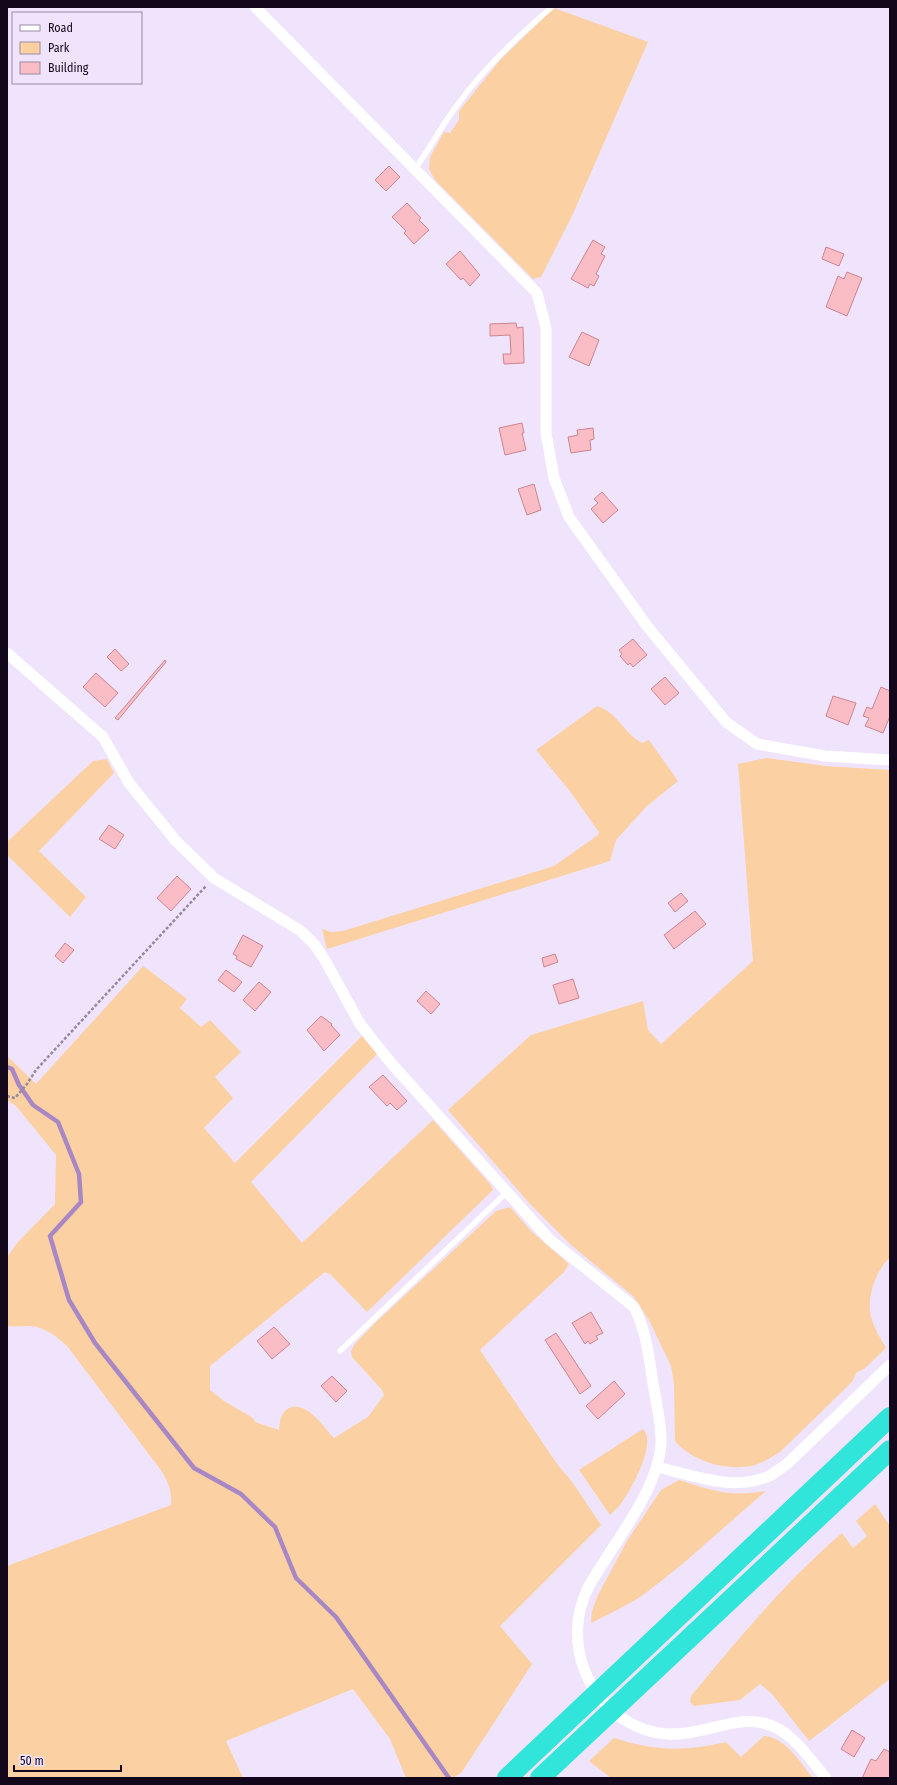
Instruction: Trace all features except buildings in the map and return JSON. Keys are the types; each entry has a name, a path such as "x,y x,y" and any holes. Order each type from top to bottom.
{"highway":[{"path":"506,1778 890,1417"},
{"path":"540,1778 890,1450"}],"street":[{"path":"255,7 415,168 537,294 546,328 546,433 554,478 569,517 647,626 726,722 757,744 825,756 890,760"},
{"path":"7,653 103,737 129,783 176,841 214,878 301,931 315,945 360,1024 391,1063 550,1239 634,1307 639,1318 649,1358 661,1431 660,1455 657,1467 645,1494 592,1582 583,1600 579,1613 577,1642 579,1656 588,1682 596,1694 614,1713 638,1726 652,1731 682,1734 753,1721 772,1725 792,1738 826,1778"},
{"path":"657,1467 725,1482 752,1481 769,1476 787,1464 890,1365"}],"lane":[{"path":"415,168 458,104 478,80 499,56 552,7"},
{"path":"340,1351 507,1192"}],"path":[{"path":"7,1096 15,1098 28,1084 36,1070 214,878"}],"green space":[{"path":"554,8 648,42 572,216 541,277 533,279 435,180 429,169 430,157 444,132 450,133 459,120 459,111 501,59"},
{"path":"597,706 611,713 630,734 642,743 649,740 678,781 647,806 616,840 610,861 327,949 322,929 331,932 343,931 554,866 598,835 599,832 569,790 536,750"},
{"path":"767,758 826,766 890,770 890,1258 880,1270 876,1278 870,1304 870,1313 873,1324 886,1348 864,1369 857,1372 852,1382 780,1452 755,1465 734,1467 712,1464 701,1460 691,1455 675,1441 674,1384 671,1366 649,1320 633,1296 572,1246 530,1204 448,1110 531,1035 643,1001 648,1030 661,1044 753,961 738,764"},
{"path":"107,759 114,773 39,851 86,897 70,917 7,855 7,842 93,761"},
{"path":"143,966 187,999 180,1008 201,1027 210,1020 241,1052 215,1077 233,1098 204,1128 235,1163 362,1036 377,1054 251,1182 302,1243 433,1120 490,1184 493,1190 367,1312 331,1275 325,1272 210,1366 210,1390 224,1401 253,1418 255,1422 279,1430 283,1413 288,1408 299,1407 305,1409 316,1417 334,1438 368,1417 384,1395 382,1390 352,1357 351,1351 354,1345 376,1322 496,1211 510,1207 531,1231 569,1264 564,1272 480,1350 557,1464 573,1483 601,1525 500,1626 532,1664 462,1772 453,1778 406,1778 390,1739 353,1689 226,1741 243,1778 7,1778 7,1566 171,1505 171,1495 169,1486 160,1469 67,1346 41,1328 30,1326 7,1326 7,1257 18,1242 55,1204 56,1155 16,1106 7,1100 7,1056 36,1084"},
{"path":"643,1429 647,1435 647,1444 646,1453 638,1475 623,1501 610,1515 579,1470"},
{"path":"679,1480 722,1492 753,1493 766,1491 654,1587 637,1599 591,1623 592,1611 598,1595 627,1541 661,1490"},
{"path":"875,1504 890,1526 890,1679 809,1741 772,1694 760,1684 740,1700 694,1706 690,1702 691,1696 745,1632 821,1551 842,1533 853,1548 867,1536 856,1521"},
{"path":"764,1736 772,1737 786,1746 798,1758 813,1778 611,1778 589,1761 614,1738 643,1746 669,1749 682,1749 726,1742 741,1757"}],"waterway":[{"path":"7,1067 12,1069 19,1085 33,1105 58,1122 79,1174 81,1202 50,1236 69,1300 95,1343 194,1468 241,1494 275,1527 296,1578 336,1617 449,1778"}]}
